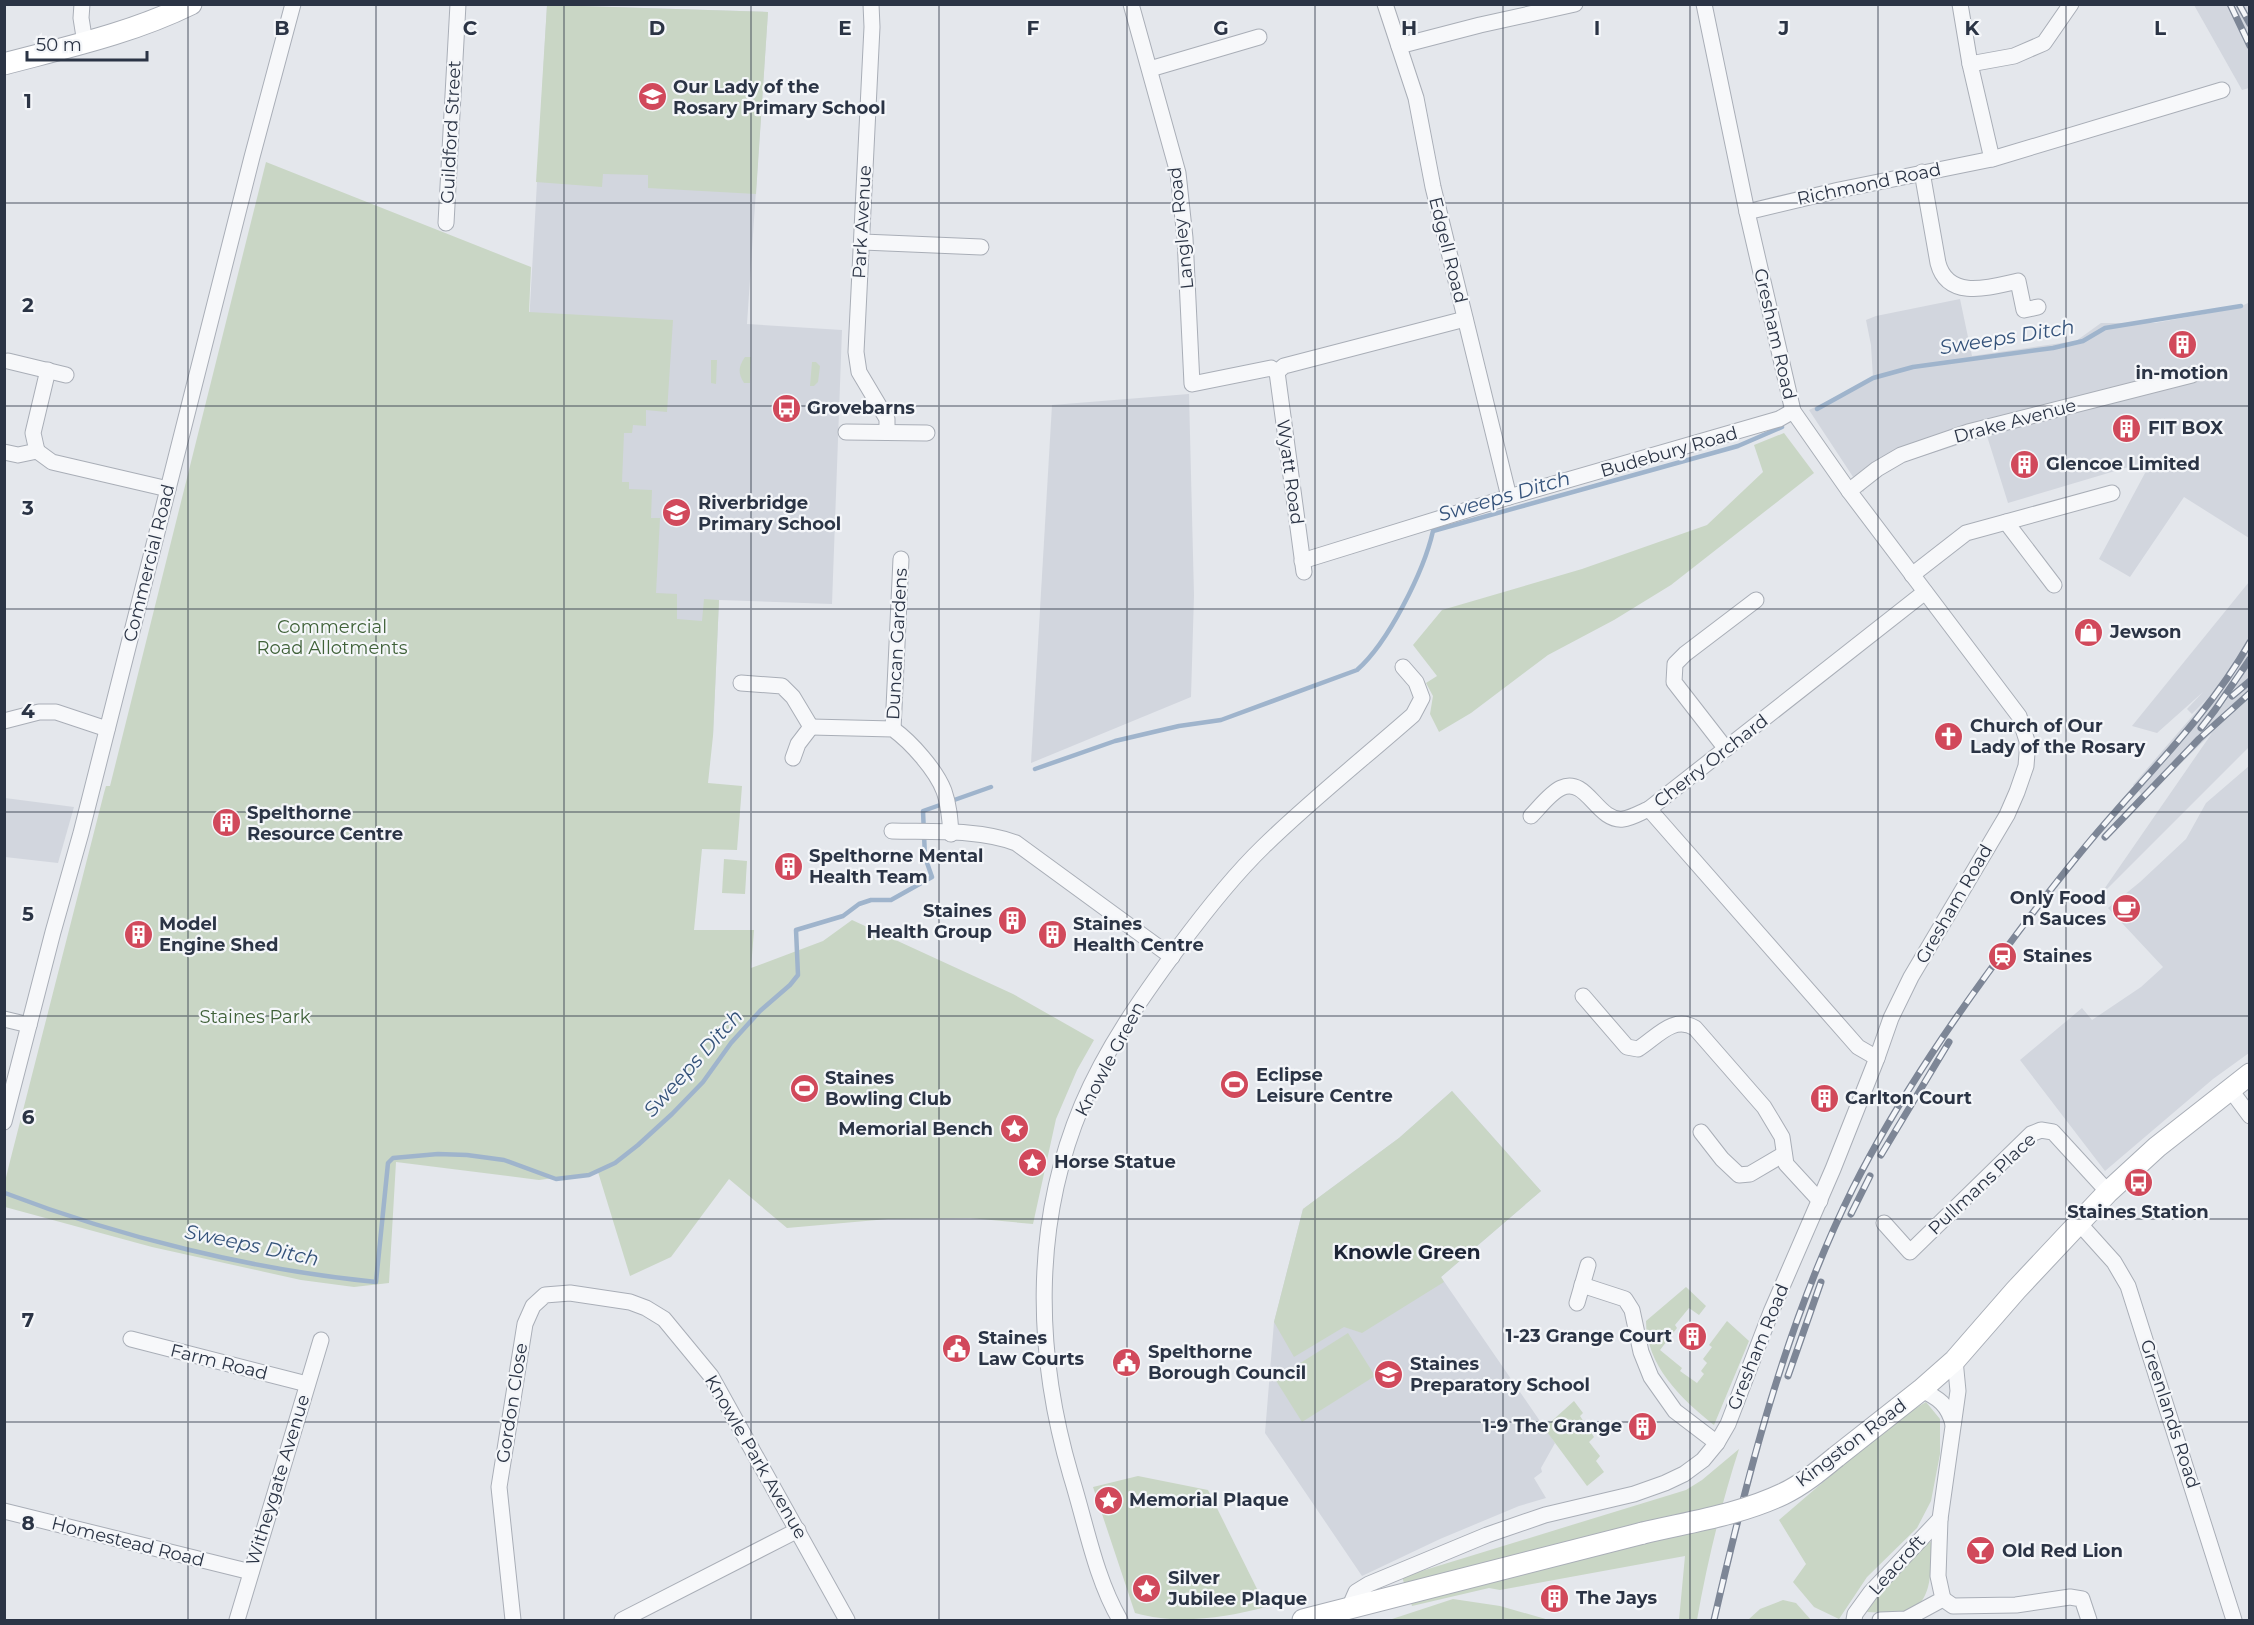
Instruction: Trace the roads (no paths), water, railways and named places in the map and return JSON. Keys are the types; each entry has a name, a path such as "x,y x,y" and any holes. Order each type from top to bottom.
{"street":[{"path":"82,4 81,18 85,43"},
{"path":"4,64 85,43 156,21 191,4"},
{"name":"Commercial Road","path":"4,1122 293,4"},
{"name":"Guildford Street","path":"446,223 458,4"},
{"name":"Park Avenue","path":"871,4 872,27 856,352 860,372 887,419 887,432"},
{"name":"Langley Road","path":"1131,4 1178,173 1185,237 1192,384 1271,368 1276,372"},
{"name":"Edgell Road","path":"1385,4 1416,98 1432,187 1509,497"},
{"path":"1398,46 1575,4"},
{"name":"Gresham Road","path":"1349,1608 1356,1592 1369,1584 1487,1535 1545,1515 1634,1494 1665,1483 1684,1474 1703,1460 1728,1424 1771,1312 1820,1201 1891,1018 1911,977 2007,815 2022,778 2027,741 2019,716 1849,491 1793,411 1747,212 1704,4"},
{"path":"1960,4 1970,64 1992,159"},
{"path":"1970,64 2014,56 2044,43 2071,4"},
{"path":"1150,69 1258,38"},
{"name":"Richmond Road","path":"1747,212 1922,172 1992,159 2222,90"},
{"path":"1922,172 1938,263 1944,275 1956,286 1972,289 2018,281 2024,310 2038,307"},
{"path":"862,242 981,247"},
{"path":"1276,372 1284,366 1465,319"},
{"path":"8,361 66,375"},
{"path":"48,370 33,433 37,451 52,462 168,489"},
{"name":"Wyatt Road","path":"1276,372 1303,566"},
{"name":"Drake Avenue","path":"1849,491 1895,458 1968,432 2192,375"},
{"name":"Budebury Road","path":"1303,566 1509,497 1768,423 1793,411"},
{"path":"846,432 927,433"},
{"path":"4,452 18,455 37,451"},
{"path":"1912,575 1955,539 1966,533 2112,493"},
{"path":"2006,522 2054,585"},
{"name":"Duncan Gardens","path":"893,729 901,559"},
{"name":"Cherry Orchard","path":"1877,1058 1858,1047 1649,809 1925,592"},
{"path":"1726,749 1674,682 1675,664 1756,600"},
{"name":"Knowle Green","path":"1120,1620 1107,1593 1062,1445 1053,1405 1044,1328 1044,1275 1050,1222 1069,1141 1083,1104 1107,1054 1137,1006 1211,906 1262,848 1413,715 1422,698 1416,682 1403,667"},
{"path":"741,683 782,686 793,697 811,727 798,744 793,758"},
{"path":"4,721 39,712 56,712 107,729"},
{"name":"Duncan Gardens","path":"811,727 893,729 901,735 924,759 944,791 949,810 951,834"},
{"path":"1531,816 1559,788 1568,786 1575,786 1607,815 1616,819 1624,819 1649,809"},
{"path":"898,831 1002,838 1016,843 1172,957"},
{"path":"1583,996 1627,1047 1638,1049 1674,1023 1686,1023 1695,1028 1764,1107 1782,1137 1786,1164 1820,1201"},
{"path":"4,1019 29,1025"},
{"name":"Kingston Road","path":"1309,1620 1642,1533 1736,1511 1782,1494 1812,1477 1955,1360 2078,1222 2108,1192 2157,1147 2250,1074"},
{"path":"2230,1089 2250,1116"},
{"name":"Pullmans Place","path":"1884,1223 1910,1252 2031,1134 2041,1130 2053,1132 2108,1192"},
{"path":"1701,1131 1722,1159 1739,1175 1750,1174 1784,1154"},
{"name":"Greenlands Road","path":"2078,1222 2114,1262 2128,1286 2234,1620"},
{"path":"1577,1303 1588,1265"},
{"path":"1582,1286 1625,1299 1632,1310 1641,1352 1651,1377 1675,1411 1716,1443"},
{"name":"Gordon Close","path":"513,1620 499,1487 525,1324 532,1306 546,1295 570,1293 630,1302 646,1308"},
{"name":"Knowle Park Avenue","path":"646,1308 664,1320 711,1376 848,1620"},
{"name":"Farm Road","path":"131,1339 307,1384"},
{"name":"Witheygate Avenue","path":"237,1620 321,1340"},
{"name":"Leacroft","path":"1940,1519 1871,1592 1855,1617 1878,1620 1906,1619 1943,1599 1938,1576 1940,1519 1958,1391 1955,1360"},
{"path":"1921,1390 1943,1402 1950,1411 1953,1424"},
{"name":"Homestead Road","path":"4,1511 251,1572"},
{"path":"622,1620 798,1530"},
{"name":"Knowle Green","path":"1107,1593 1107,1620"},
{"path":"1943,1599 1953,1605 2016,1605 2070,1597 2082,1599 2089,1620"}],"waterway":[{"name":"Sweeps Ditch","path":"1817,409 1873,378 1913,367 2053,348 2083,341 2105,328 2241,306"},
{"name":"Sweeps Ditch","path":"1035,769 1115,741 1179,726 1221,720 1357,670 1381,643 1403,605 1422,566 1433,531 1738,446 1782,427"},
{"name":"Sweeps Ditch","path":"5,1193 94,1224 188,1250 283,1269 376,1282 388,1163 393,1158 438,1154 467,1155 504,1160 556,1179 589,1175 615,1163 672,1114 703,1082 731,1043 760,1011 798,975 796,930 843,916 859,904 871,900 891,900 932,877 925,857 923,811 991,787"}],"railway":[{"path":"2230,4 2250,46"},
{"path":"2239,4 2250,24"},
{"path":"1714,1620 1740,1510 1788,1346 1829,1240 1871,1154 1930,1056 1996,962 2042,900 2103,825 2204,709 2250,642"},
{"path":"2201,728 2250,659"},
{"path":"2232,696 2250,681"},
{"path":"2105,837 2199,739 2250,693"},
{"path":"1881,1155 1949,1042"},
{"path":"1851,1214 1870,1176"},
{"path":"1788,1376 1821,1282"}],"place":[{"name":"Our Lady of the Rosary Primary School","path":"652,97"},
{"name":"in-motion","path":"2182,344"},
{"name":"Grovebarns","path":"786,408"},
{"name":"FIT BOX","path":"2127,428"},
{"name":"Glencoe Limited","path":"2025,464"},
{"name":"Riverbridge Primary School","path":"677,513"},
{"name":"Jewson","path":"2089,632"},
{"name":"Church of Our Lady of the Rosary","path":"1949,736"},
{"name":"Spelthorne Resource Centre","path":"226,823"},
{"name":"Spelthorne Mental Health Team","path":"788,866"},
{"name":"Only Food n Sauces","path":"2127,908"},
{"name":"Staines Health Group","path":"1013,921"},
{"name":"Model Engine Shed","path":"138,934"},
{"name":"Staines Health Centre","path":"1052,934"},
{"name":"Staines","path":"2002,956"},
{"name":"Eclipse Leisure Centre","path":"1235,1085"},
{"name":"Staines Bowling Club","path":"804,1088"},
{"name":"Carlton Court","path":"1824,1098"},
{"name":"Memorial Bench","path":"1014,1129"},
{"name":"Horse Statue","path":"1033,1162"},
{"name":"Staines Station","path":"2138,1183"},
{"name":"1-23 Grange Court","path":"1693,1336"},
{"name":"Staines Law Courts","path":"957,1348"},
{"name":"Spelthorne Borough Council","path":"1127,1362"},
{"name":"Staines Preparatory School","path":"1389,1374"},
{"name":"1-9 The Grange","path":"1643,1426"},
{"name":"Memorial Plaque","path":"1108,1500"},
{"name":"Old Red Lion","path":"1981,1551"},
{"name":"Silver Jubilee Plaque","path":"1147,1588"},
{"name":"The Jays","path":"1555,1598"}],"district":[{"name":"Knowle Green","path":"1407,1252"}],"park label":[{"name":"Commercial Road Allotments","path":"332,637"},
{"name":"Staines Park","path":"255,1017"}]}
